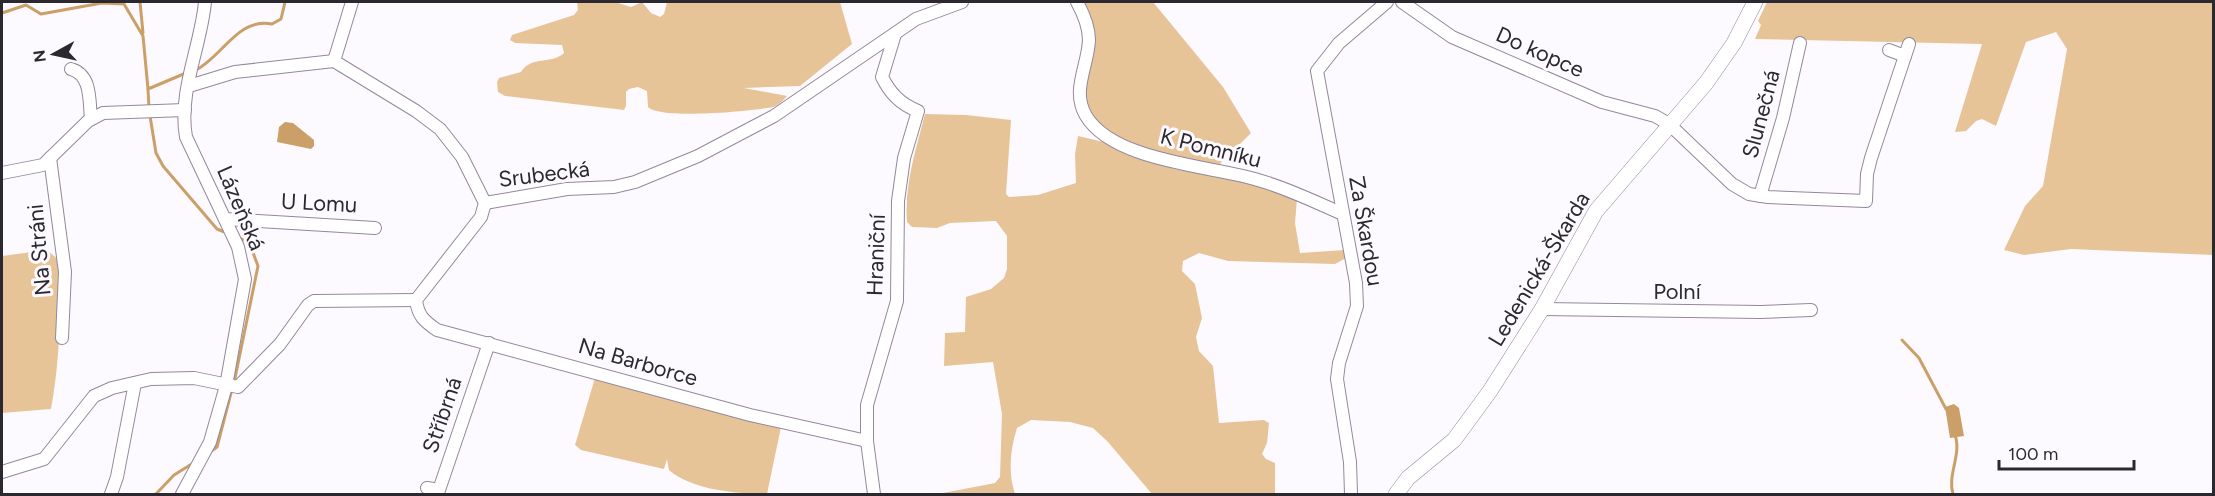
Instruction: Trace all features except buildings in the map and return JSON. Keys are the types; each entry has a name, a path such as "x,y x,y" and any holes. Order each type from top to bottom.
{"main road":[{"name":"Ledenická-Škarda","path":"1396,495 1408,478 1454,440 1490,391 1542,309 1596,211 1725,57 1755,2"}],"street":[{"name":"Lázeňská","path":"182,495 210,442 231,386 245,279 238,247 186,137 185,110 205,2"},
{"path":"189,84 235,72 334,61 352,2"},
{"name":"Srubecká","path":"334,61 416,111 440,129 462,157 485,203 567,189 614,187 634,182 698,156 774,116 895,34 930,6 962,2"},
{"name":"K Pomníku","path":"1077,2 1083,15 1089,40 1081,73 1081,105 1087,117 1105,134 1132,149 1175,164 1257,179 1343,214"},
{"name":"Za Škardou","path":"1351,495 1350,462 1337,379 1339,363 1357,306 1356,283 1317,71 1339,43 1387,2"},
{"name":"Do kopce","path":"1402,2 1452,37 1602,102 1654,116 1669,124"},
{"name":"Hraniční","path":"874,495 867,441 870,390 897,300 898,201 904,158 918,111 906,106 889,91 882,76 895,34"},
{"name":"Slunečná","path":"1760,196 1783,118 1800,43"},
{"name":"Slunečná","path":"1669,124 1732,184 1749,194 1866,207 1869,166 1907,50 1889,50"},
{"path":"71,69 78,71 88,85 91,119"},
{"path":"2,173 43,165 91,119 103,113 185,110"},
{"name":"Na Stráni","path":"50,158 65,272 62,338"},
{"path":"2,474 44,459 94,396 151,379 194,378 231,386 280,344 310,303 321,300 416,300 480,217 485,203"},
{"name":"U Lomu","path":"227,223 375,228"},
{"name":"Na Barborce","path":"416,300 417,312 423,321 437,330 750,415 867,441"},
{"name":"Polní","path":"1542,309 1761,312 1812,310"},
{"name":"Stříbrná","path":"428,488 439,490 489,343"},
{"path":"111,495 117,477 135,383"}],"shaded area":[{"path":"577,2 615,2 631,7 642,2 651,13 660,17 664,14 667,2 840,2 852,44 800,86 744,88 787,96 777,105 763,109 688,114 656,111 648,107 647,91 638,87 626,92 624,110 505,96 498,92 499,78 521,72 531,64 559,57 564,53 562,45 515,43 510,40 512,35 574,15 578,10"},
{"path":"1082,2 1153,2 1223,87 1251,133 1218,166 1183,161 1143,150 1108,131 1095,118 1087,103 1082,67"},
{"path":"1767,2 2213,2 2213,255 2071,249 2024,255 2004,250 2025,206 2043,186 2067,49 2056,32 2026,42 1996,126 1982,119 1976,121 1966,131 1955,132 1982,44 1755,39 1761,25 1758,21"},
{"path":"925,114 966,115 1011,120 1006,194 1009,197 1038,195 1076,183 1075,154 1078,136 1108,143 1174,169 1245,182 1297,199 1295,223 1300,253 1345,250 1348,257 1335,264 1228,261 1199,253 1183,261 1182,271 1195,284 1202,318 1196,337 1199,351 1213,366 1219,423 1264,420 1269,423 1267,443 1262,454 1266,459 1275,463 1275,494 1152,494 1108,442 1093,428 1070,422 1031,420 1017,428 1013,445 1011,470 1015,494 938,494 995,483 1000,477 1002,414 993,362 944,366 945,333 965,332 966,297 991,289 1004,278 1007,269 1007,236 996,221 950,223 937,228 912,227 907,222 909,181"},
{"path":"285,122 293,123 314,140 314,146 311,149 277,142 279,127"},
{"path":"47,250 60,261 59,335 51,409 2,413 2,256"},
{"path":"595,378 781,427 767,494 715,490 690,482 669,470 667,459 664,469 581,450 575,445"},
{"path":"1954,404 1959,408 1964,436 1950,438 1945,407"}],"waterway":[{"path":"140,2 143,33"},
{"path":"196,70 249,26 260,23 272,24 281,19 285,2"},
{"path":"2,13 26,5 41,14 102,3 124,4 143,36 148,89"},
{"path":"149,109 148,89 186,73"},
{"path":"150,116 156,153 163,166 217,229 227,233"},
{"path":"234,383 258,266 249,242 239,238"},
{"path":"1902,340 1919,358 1946,409"},
{"path":"210,452 217,447 232,389"},
{"path":"1953,494 1952,479 1957,450 1955,435"},
{"path":"156,494 174,475 195,462"}]}
